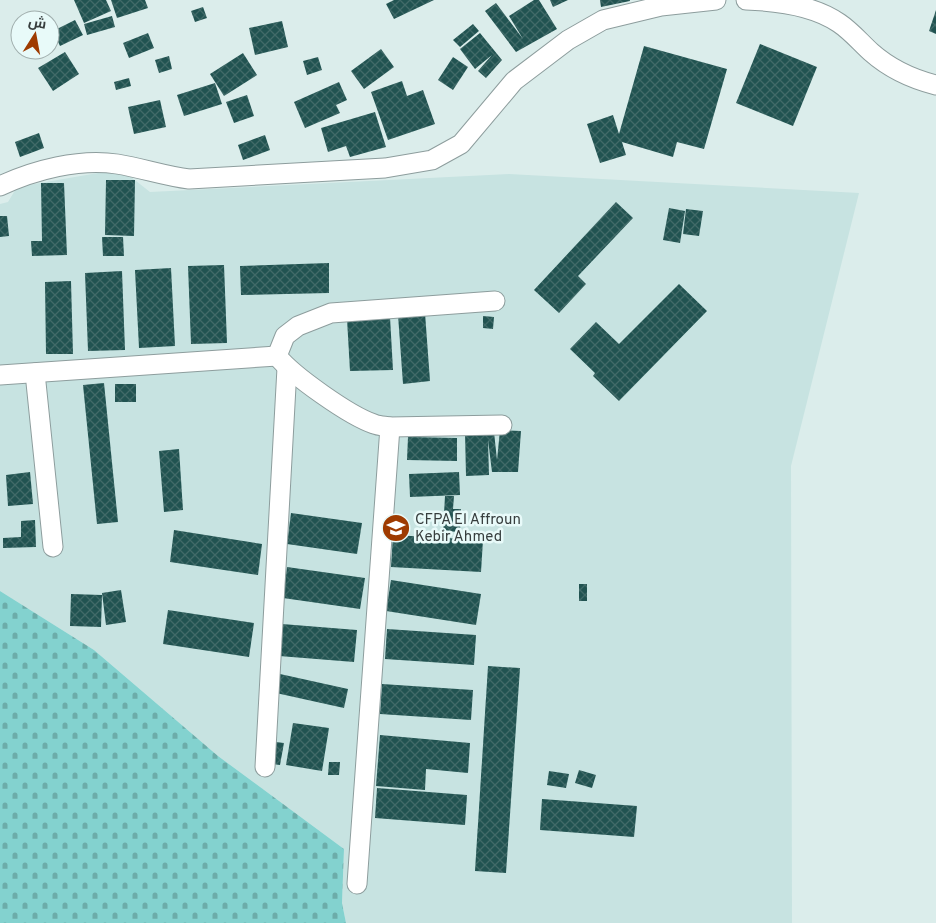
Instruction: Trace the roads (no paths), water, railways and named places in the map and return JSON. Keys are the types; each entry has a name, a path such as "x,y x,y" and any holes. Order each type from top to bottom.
{"street":[{"path":"0,186 56,168 85,163 116,164 162,176 189,179 384,168 432,160 461,144 514,81 576,36 604,20 661,6 716,0"},
{"path":"746,0 772,1 813,10 838,22 887,64 903,73 936,85"},
{"path":"265,767 282,362 285,336 298,326 331,313 495,301"},
{"path":"0,375 282,362 346,409 374,424 390,427 502,425"},
{"path":"35,373 53,547"},
{"path":"357,884 390,427"}],"place":[{"name":"CFPA El Affroun Kebir Ahmed","path":"396,528"}]}
